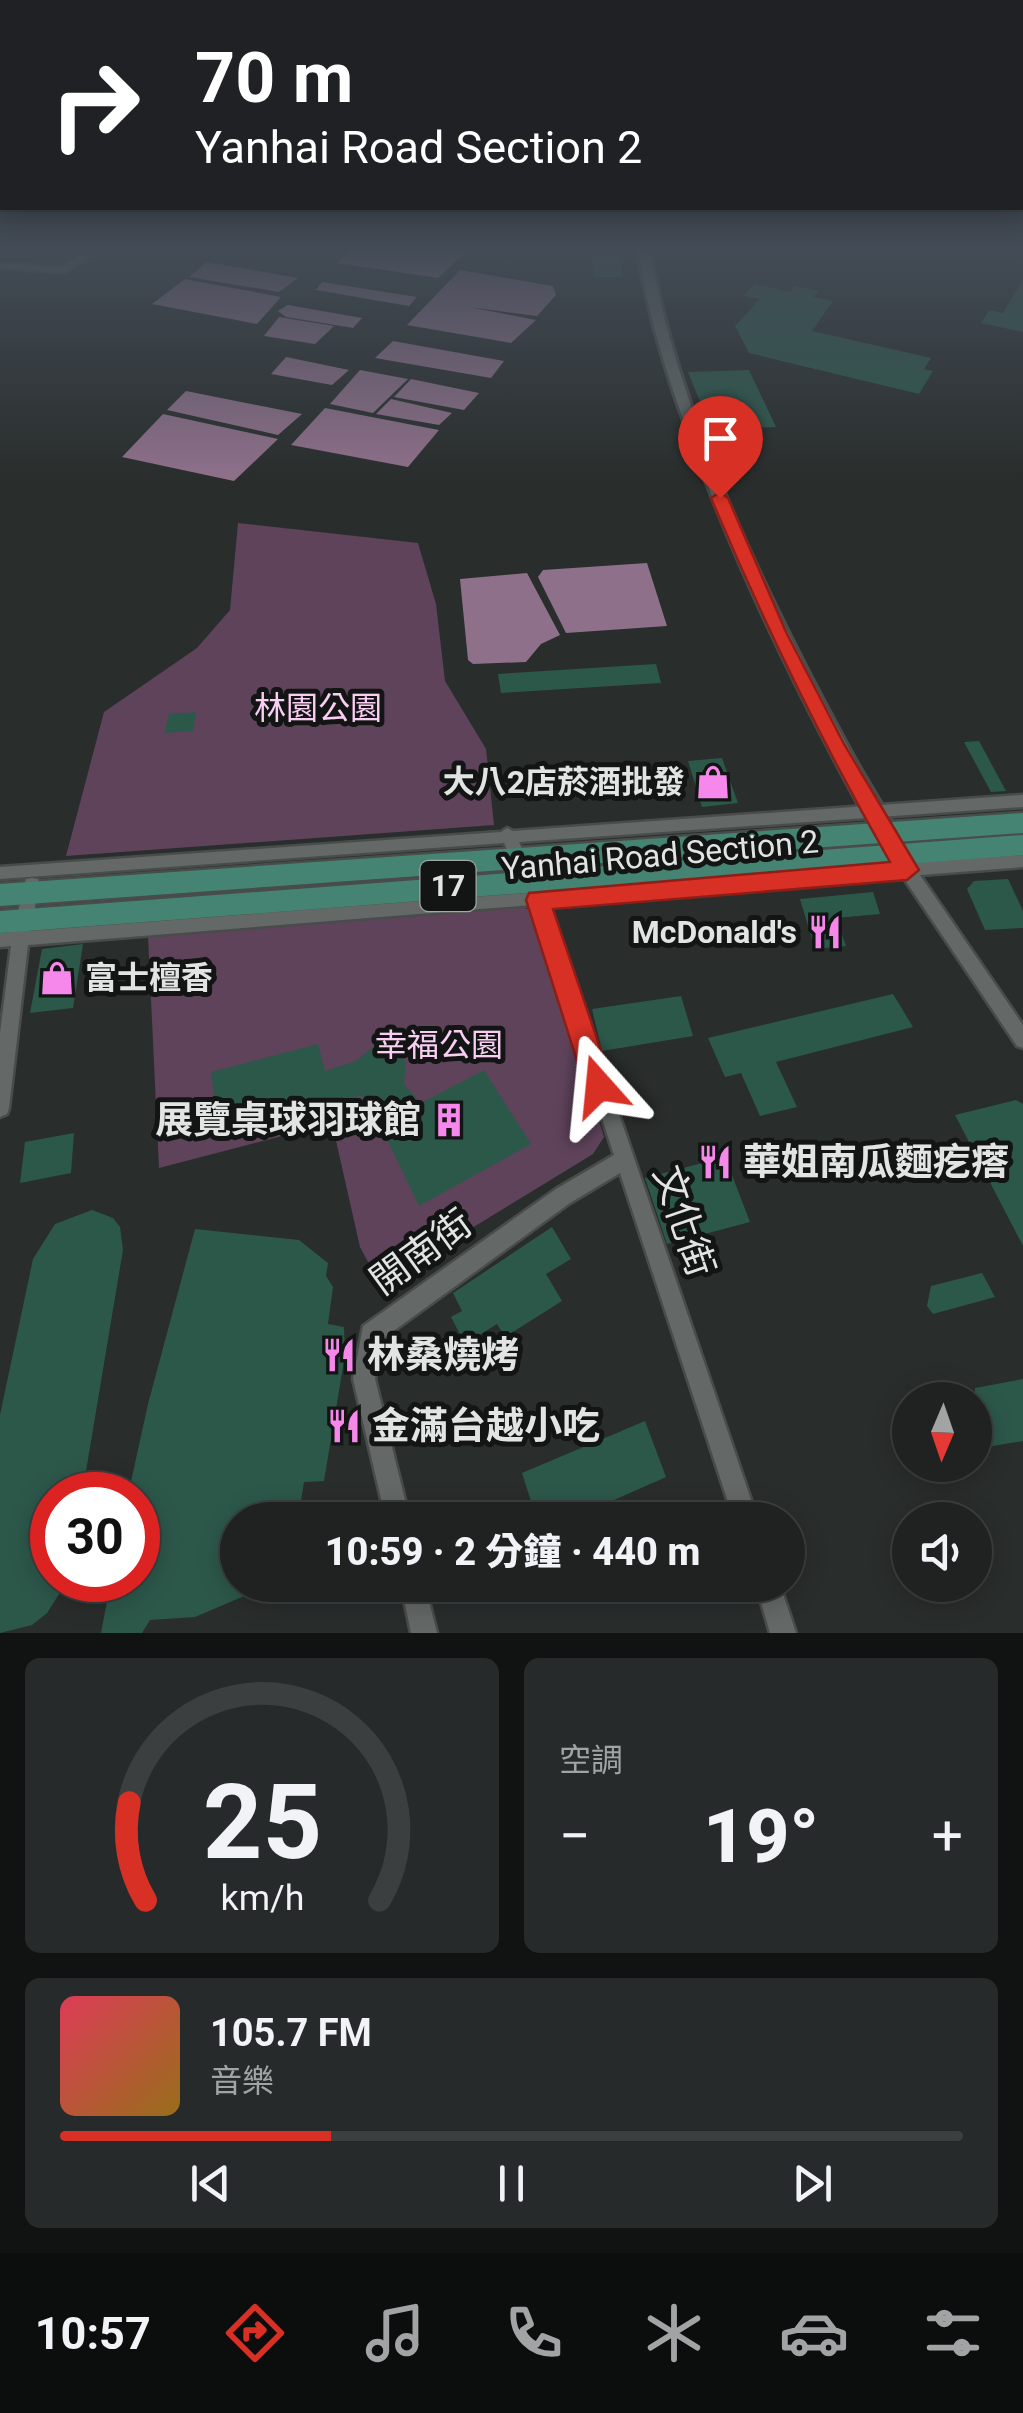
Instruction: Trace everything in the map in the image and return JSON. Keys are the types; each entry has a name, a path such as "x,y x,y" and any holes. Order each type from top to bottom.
{"main road":[{"name":"17","path":"890,840 1023,823"},
{"name":"17","path":"890,840 1023,844"},
{"name":"Yanhai Road Section 2","path":"15,927 522,868 890,840"},
{"name":"Yanhai Road Section 2","path":"0,895 32,882 522,868"}],"street":[{"path":"661,327 738,550 832,740 890,840 1023,1040"},
{"path":"890,840 1023,800"},
{"path":"890,840 1023,861"},
{"name":"Yanhai Road Section 2","path":"522,868 890,840"},
{"name":"文化街","path":"522,868 740,1502"},
{"name":"Yanhai Road Section 2","path":"0,873 32,882"},
{"path":"0,1108 15,927 32,882"},
{"name":"Yanhai Road Section 2","path":"0,940 15,927"},
{"name":"開南街","path":"394,1502 364,1379 371,1334 563,1196 624,1160"},
{"path":"417,1602 424,1633"},
{"path":"773,1602 783,1633"}],"green space":[{"name":"林園公園","path":"238,523 418,543 436,604 445,681 486,749 494,825 66,856 104,712 197,648 230,610"},
{"name":"幸福公園","path":"518,906 528,909 539,921 604,1137 593,1154 380,1284 360,1247 332,1123 159,1168 148,936"}],"shaded area":[{"path":"271,327 333,327 315,344 264,336"},
{"path":"420,327 528,327 511,343"},
{"path":"393,341 504,361 491,378 375,358"},
{"path":"286,357 349,370 332,385 271,374"},
{"path":"360,370 408,379 373,413 330,404"},
{"path":"411,379 479,393 464,410 394,397"},
{"path":"186,391 302,414 278,435 167,410"},
{"path":"391,399 452,413 439,425 376,414"},
{"path":"325,408 439,430 408,467 291,445"},
{"path":"163,414 278,439 234,481 122,457"},
{"path":"647,563 667,626 566,633 538,577 543,570"},
{"path":"527,573 560,635 541,644 526,662 473,664 468,660 460,579"}],"building":[{"path":"736,327 815,327 812,331 931,358 924,369 933,371 919,394 749,353"},
{"path":"749,370 776,427 711,429 688,372"},
{"path":"656,664 661,683 501,693 498,674"},
{"path":"196,712 193,731 165,733 169,714"},
{"path":"979,741 1006,791 991,792 964,742"},
{"name":"大八2店菸酒批發","path":"722,758 738,803 702,807 688,761"},
{"path":"1008,879 1023,911 1023,928 985,930 967,889 974,881"},
{"name":"McDonald's","path":"873,892 880,914 836,918 846,946 815,949 800,899"},
{"name":"富士檀香","path":"83,944 73,1008 30,1013 42,949"},
{"path":"893,994 913,1027 776,1062 797,1107 760,1116 741,1073 725,1077 708,1038"},
{"path":"681,996 693,1036 602,1051 592,1009"},
{"name":"展覽桌球羽球館","path":"318,1044 325,1071 356,1061 373,1047 399,1053 406,1063 404,1084 421,1103 484,1070 531,1144 419,1206 382,1129 386,1127 376,1104 358,1095 351,1103 219,1135 211,1072"},
{"path":"1016,1100 1023,1104 1023,1246 955,1115"},
{"path":"74,1133 71,1173 20,1183 25,1142"},
{"path":"725,1157 750,1222 667,1244 645,1178"},
{"path":"92,1210 113,1218 120,1227 123,1250 86,1472 30,1472 30,1602 54,1602 32,1625 0,1633 0,1415 33,1259 55,1224"},
{"path":"552,1227 571,1259 546,1274 562,1301 505,1337 497,1324 465,1344 451,1317 462,1311 453,1293"},
{"path":"195,1229 299,1240 328,1263 326,1276 333,1287 328,1324 344,1327 345,1355 324,1481 304,1482 301,1502 220,1502 220,1602 230,1602 195,1617 150,1620 142,1633 101,1633 107,1602 160,1602 160,1472 133,1472"},
{"path":"982,1273 995,1297 933,1314 927,1306 931,1286"},
{"path":"1023,1379 1023,1441 992,1446 992,1385"},
{"path":"645,1421 666,1477 610,1502 531,1502 522,1473"}],"place":[{"name":"大八2店菸酒批發","path":"713,782"},
{"name":"McDonald's","path":"825,932"},
{"name":"富士檀香","path":"57,978"},
{"name":"展覽桌球羽球館","path":"449,1120"},
{"name":"華姐南瓜麵疙瘩","path":"715,1162"},
{"name":"林桑燒烤","path":"339,1355"},
{"name":"金滿台越小吃","path":"344,1426"}],"route":[{"path":"599,1086 538,900 907,870 834,745 777,632 738,550 720,498"}]}
